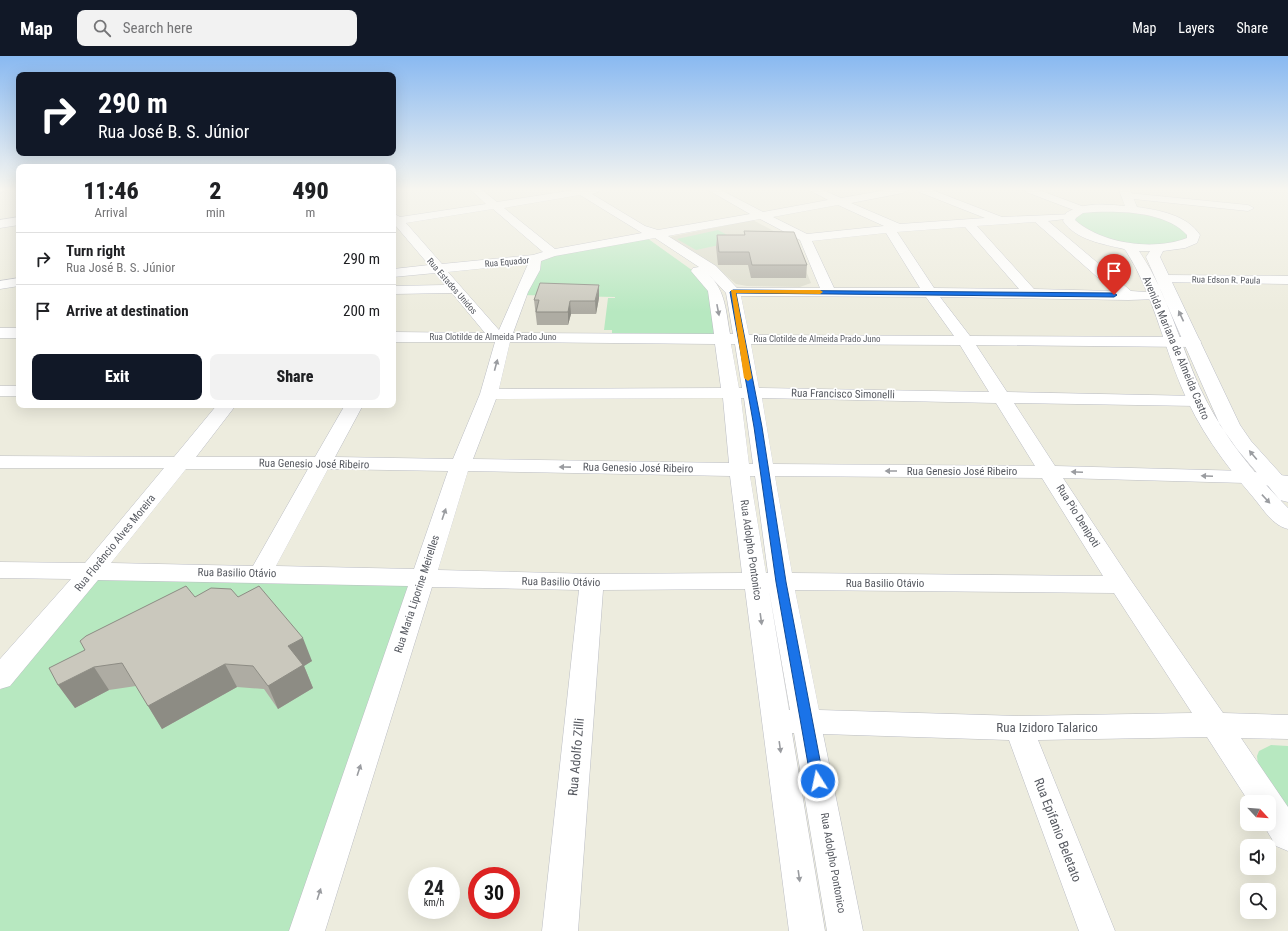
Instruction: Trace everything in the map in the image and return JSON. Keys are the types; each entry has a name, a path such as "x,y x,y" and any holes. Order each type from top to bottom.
{"main road":[{"path":"1081,231 1109,241 1128,245 1160,247 1186,244 1192,240 1194,235 1190,231"},
{"name":"Avenida Mariana de Almeida Castro","path":"1128,245 1136,255 1155,296 1172,342 1211,428 1246,477 1288,522"},
{"name":"Avenida Mariana de Almeida Castro","path":"1160,247 1153,257 1230,424 1244,445 1284,486"}],"street":[{"name":"Rua Estados Unidos","path":"404,231 437,269 500,337"},
{"path":"519,231 544,256"},
{"name":"Rua Adolpho Pontonico","path":"645,231 711,269 733,292 732,339 740,393 747,427 764,470 781,582 845,931"},
{"name":"Rua Equador","path":"396,273 544,256 662,231"},
{"path":"790,231 805,238 876,231"},
{"name":"Rua Pio Denipoti","path":"895,231 931,294 964,339 1122,585 1262,795"},
{"path":"975,231 1030,293"},
{"path":"1053,231 1128,296"},
{"name":"Rua Adolpho Pontonico","path":"648,233 699,271 712,285 732,339"},
{"path":"805,238 829,292"},
{"name":"Rua Maria Liporine Meirelles","path":"307,931 460,466 488,394 500,337 520,292 532,270 544,256"},
{"name":"Rua Edson R. Paula","path":"1163,279 1286,283"},
{"path":"0,285 16,282"},
{"path":"396,290 456,289"},
{"path":"733,292 931,294 1030,293 1155,296"},
{"path":"0,333 16,333"},
{"name":"Rua Clotilde de Almeida Prado Juno","path":"396,337 964,339 1193,342"},
{"path":"0,391 16,391"},
{"name":"Rua Francisco Simonelli","path":"488,394 740,393 1197,400"},
{"name":"Rua Florêncio Alves Moreira","path":"0,678 92,571 225,408"},
{"path":"260,574 352,408"},
{"name":"Rua Adolpho Pontonico","path":"747,427 739,469 807,931"},
{"name":"Rua Genesio José Ribeiro","path":"0,462 323,463 764,470 1050,472 1246,477 1284,486"},
{"name":"Rua Basilio Otávio","path":"0,570 260,574 592,582 755,581 1122,585"},
{"name":"Rua Adolfo Zilli","path":"560,931 592,582"},
{"name":"Rua Izidoro Talarico","path":"776,722 807,721 1019,728 1216,724 1288,727"},
{"name":"Rua Epifanio Beletato","path":"1019,728 1097,931"},
{"path":"1276,817 1288,835"}],"shaded area":[{"path":"699,231 773,231 794,242 811,283 800,287 747,286 736,284 715,266 669,237"}],"green space":[{"path":"720,231 738,241 696,250 677,239"},
{"path":"1091,231 1187,231 1189,239 1170,245 1136,245 1101,237"},
{"path":"647,238 696,273 709,289 718,336 612,335 612,330 604,330 608,298 615,297 520,295 542,260 551,256"},
{"path":"92,574 419,579 301,931 0,931 0,690"},
{"path":"1271,745 1288,746 1288,808 1258,765 1257,756 1259,751"}],"building":[{"path":"744,231 794,232 807,265 752,265 749,252 719,252 717,235 745,235"},
{"path":"540,283 599,285 595,301 570,301 568,312 536,312 539,300 534,300"},
{"path":"186,586 195,597 211,588 231,589 238,597 259,586 303,638 288,646 303,665 268,686 253,666 225,664 148,706 122,663 94,667 58,685 49,668 85,650 80,641 86,636"}],"slow traffic":[{"path":"748,378 733,292 820,292"}],"route":[{"path":"818,781 781,582 758,427 750,393 733,292 931,294 1030,293 1114,295"}]}
